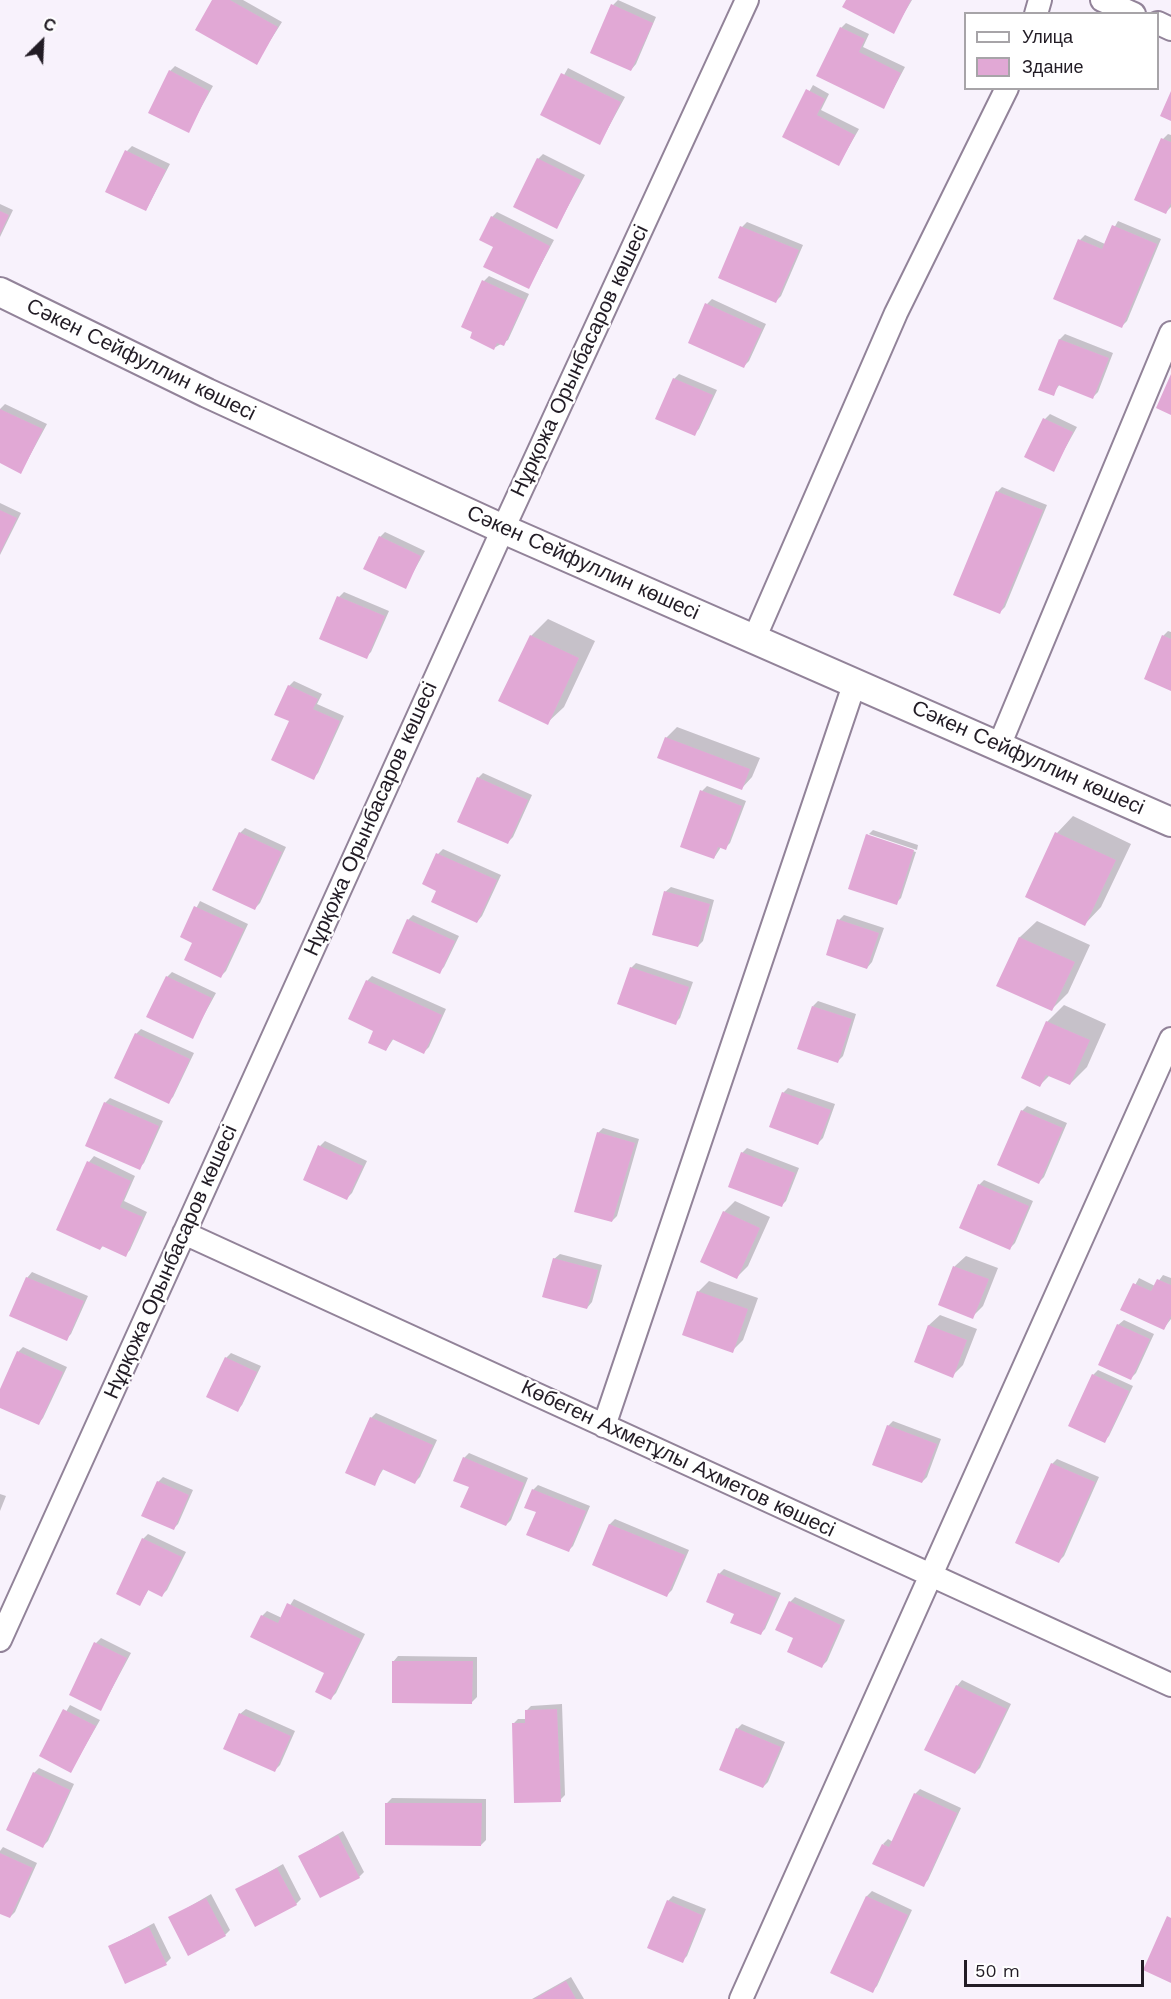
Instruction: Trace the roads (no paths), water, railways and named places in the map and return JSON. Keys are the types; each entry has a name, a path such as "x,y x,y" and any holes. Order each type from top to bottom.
{"street":[{"name":"Нұрқожа Орынбасаров көшесі","path":"0,1640 503,529 747,0"},
{"path":"1102,0 1129,12"},
{"path":"754,639 896,313 1006,90"},
{"name":"Сәкен Сейфуллин көшесі","path":"0,292 207,393 503,529 1171,822"},
{"path":"999,746 1171,333"},
{"path":"604,1426 855,682"},
{"path":"741,1999 1171,1039"},
{"name":"Көбеген Ахметұлы Ахметов көшесі","path":"184,1233 1171,1685"}]}
